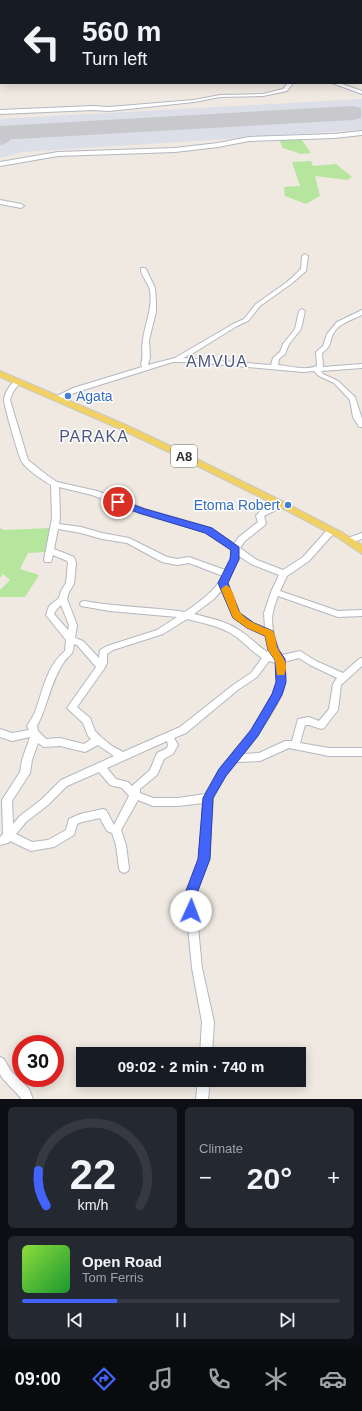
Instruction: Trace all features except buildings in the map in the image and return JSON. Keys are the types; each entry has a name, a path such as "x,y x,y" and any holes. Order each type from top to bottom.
{"main road":[{"name":"A8","path":"0,375 18,381 147,438 281,504 331,531 362,550"}],"street":[{"path":"0,112 93,108 109,109 194,101 220,96 263,95 285,90 290,84"},
{"path":"337,84 362,93"},
{"path":"0,164 61,153 152,152 249,140 334,136 362,133"},
{"path":"0,202 21,206"},
{"path":"56,398 75,390 173,360 193,351 235,325 246,320 258,305 289,283 304,270 304,256"},
{"path":"143,269 151,284 153,294 152,316 145,337 145,350 147,357 144,364 146,369"},
{"path":"274,367 276,358 283,353 286,344 298,329 302,311"},
{"path":"316,369 320,366 319,352 326,347 330,334 337,325 362,312"},
{"path":"173,360 189,359 303,370 362,366"},
{"path":"316,369 324,377 334,381 353,399 357,417 362,425"},
{"path":"18,381 8,395 8,400 21,452 25,461 33,469 55,484 94,493 142,511 208,530 254,562 284,574"},
{"path":"48,560 56,518 55,484"},
{"path":"122,756 108,749 98,740 91,732 87,721 72,708 101,667 103,663 103,652 110,648 160,632 186,616 211,596 223,583 235,559 235,549 242,538 262,523 260,516 262,514 281,504"},
{"path":"54,526 81,530 129,541 165,560 177,562 190,560 227,574"},
{"path":"4,838 64,783 183,730 236,687 254,675 270,654 268,613 275,592 284,574 306,559 331,531"},
{"path":"348,541 362,536"},
{"path":"4,838 7,800 25,773 27,760 35,737 32,726 39,714 49,681 61,659 69,652 71,640 73,624 63,599 65,591 70,584 72,563 71,559 50,550"},
{"path":"223,583 236,615 250,625 270,634"},
{"path":"275,592 338,614 362,613"},
{"path":"63,599 52,608 50,615 71,640 80,643 101,667"},
{"path":"84,604 103,608 137,610 186,616 221,625 236,632 280,659 300,654 313,663 343,677"},
{"path":"206,1047 208,1022 197,968 190,896 204,859 208,798 222,773 254,733 277,695 281,682 280,659"},
{"path":"295,746 301,722 309,721 321,725 333,710 337,684 362,661"},
{"path":"0,733 12,737 34,733"},
{"path":"34,733 44,743 60,742 85,748 98,740"},
{"path":"124,868 121,846 116,830 121,819 127,812 136,787 154,772 160,756 170,751 173,745 169,736"},
{"path":"234,758 260,757 288,744 329,752 362,752"},
{"path":"100,766 113,782 125,785 134,795 153,802 178,802 208,798"},
{"path":"4,838 31,847 50,844 71,832 72,822 80,818 103,812 110,828 116,830"},
{"path":"0,1063 7,1075 25,1093 27,1099"},
{"path":"202,1099 203,1087"}],"shaded area":[{"path":"362,99 362,130 23,152 0,158 0,119"}],"green space":[{"path":"279,139 301,139 311,153 301,154 283,148"},
{"path":"311,161 313,166 336,164 352,177 347,180 315,176 320,196 306,204 285,196 284,187 300,186 292,162"},
{"path":"0,528 4,530 51,528 46,552 28,553 20,569 39,575 25,597 0,597 0,590 10,580 3,574 0,578"}],"taxiway":[{"path":"0,142 6,140 6,133"}],"runway":[{"path":"0,133 353,113"}],"slow traffic":[{"path":"226,589 230,596 236,615 250,625 270,634 273,650 280,659 281,672"}],"place":[{"name":"Agata","path":"68,396"},
{"name":"Etoma Robert","path":"288,505"}],"district":[{"name":"AMVUA","path":"217,361"},
{"name":"PARAKA","path":"94,436"}],"route":[{"path":"118,502 142,511 208,530 235,549 235,559 223,583 230,596 236,615 250,625 270,634 273,650 280,659 281,682 277,695 254,733 222,773 208,798 204,859 190,896 191,911"}]}
